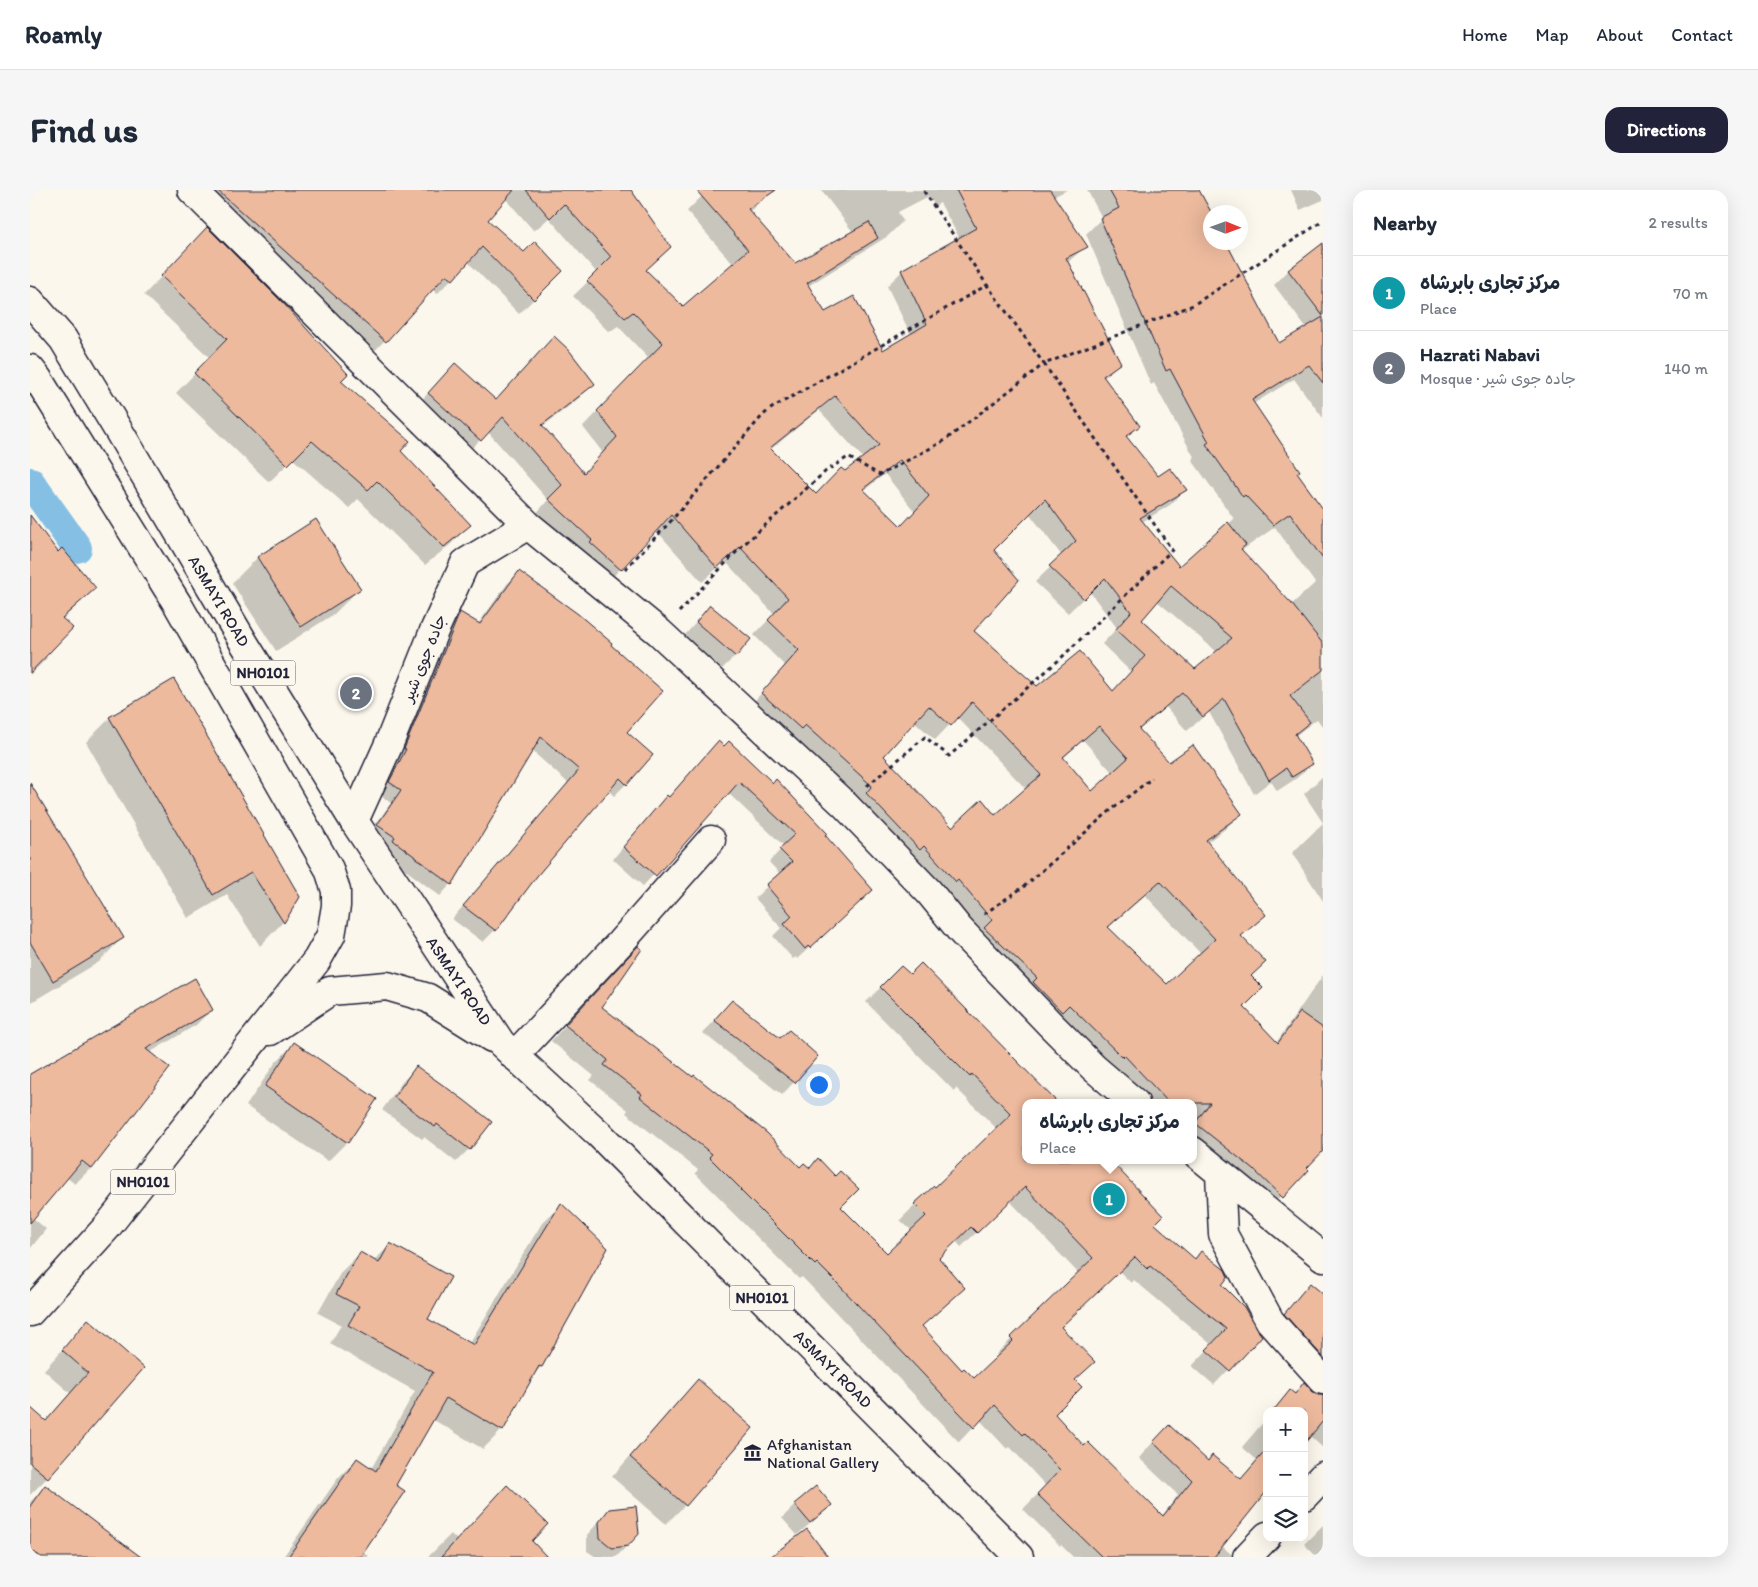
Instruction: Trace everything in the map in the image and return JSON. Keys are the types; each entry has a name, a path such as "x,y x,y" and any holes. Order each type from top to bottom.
{"main road":[{"path":"192,190 528,525 659,632 845,805 930,892 960,930 1056,1030 1094,1068 1130,1099"},
{"name":"ASMAYI ROAD","path":"30,301 63,340 244,644 354,821 507,1049 600,1134 1019,1557"},
{"name":"NH0101","path":"30,369 178,606 329,869 336,891 336,906 330,935 317,960 107,1227 30,1312"},
{"name":"جاده جوی شیر","path":"354,821 388,746 434,631 465,563 528,525"},
{"path":"248,1046 330,991 387,986 428,998 507,1049 620,943 710,840"},
{"path":"1197,1154 1323,1257"},
{"path":"1220,1174 1223,1234 1270,1321 1323,1380"},
{"path":"1308,1492 1323,1476"},
{"path":"1247,1557 1263,1540"}],"path":[{"path":"845,805 926,737 949,756 1059,660 1172,550 1044,364 986,285 923,190"},
{"path":"659,632 742,546 826,471 848,457 880,475 944,441 1044,364 1193,305 1323,221"},
{"path":"606,590 772,408 986,285"},
{"path":"960,930 1026,886 1105,815 1152,778"}],"building":[{"path":"217,190 514,190 488,220 524,252 535,241 563,271 534,300 482,247 453,280 446,275 386,342"},
{"path":"526,190 631,190 671,247 646,270 683,306 748,250 696,190 776,190 748,209 795,263 869,222 878,238 807,283 825,312 854,296 883,350 927,324 901,270 976,228 956,190 1050,190 1088,247 1066,258 1121,363 1103,376 1140,426 1126,436 1158,476 1170,468 1187,490 1140,518 1179,566 1228,522 1246,545 1241,549 1291,603 1323,644 1323,670 1290,696 1310,722 1295,734 1313,764 1292,777 1286,768 1269,780 1224,699 1203,717 1182,693 1139,729 1169,762 1193,745 1242,814 1206,840 1266,915 1241,936 1266,962 1251,976 1263,988 1244,1007 1278,1043 1300,1012 1323,1028 1323,1151 1307,1168 1309,1170 1283,1198 1253,1169 1197,1125 1197,1120 1210,1103 1197,1103 1197,1099 1165,1099 1124,1055 1122,1057 1069,1005 1062,1012 1033,982 1037,978 984,928 992,920 958,880 956,882 924,846 920,850 866,793 872,786 805,725 801,729 761,693 799,650 768,620 788,598 740,547 717,568 671,515 621,570 590,542 592,540 548,499 562,485 503,417 481,441 428,393 455,363 496,400 554,336 569,350 595,384 542,425 584,473 617,437 597,411 663,343 633,312 625,318 587,281 611,257 564,204 550,218","holes":["835,396 879,445 845,471 841,468 816,494 770,448","900,460 929,496 901,526 863,489","1045,499 1076,541 1049,566 1084,599 1105,578 1131,612 1116,629 1145,656 1113,691 1080,651 1037,686 974,631 1019,580 994,550","1171,586 1232,638 1195,669 1142,620","972,702 1041,775 995,815 982,799 952,827 884,756 929,706 951,726","1099,726 1128,758 1092,791 1063,757","1160,881 1215,939 1167,984 1108,927"]},
{"path":"1109,190 1199,190 1207,205 1203,205 1203,250 1230,250 1279,343 1323,317 1323,383 1309,365 1252,400 1300,471 1297,473 1323,509 1323,559 1290,513 1273,525 1245,495 1243,497 1206,444 1209,442 1170,369 1166,371 1100,218 1119,208"},
{"path":"207,227 284,304 348,374 341,381 410,441 401,451 471,525 444,547 377,481 368,490 312,441 288,465 194,373 227,339 161,276"},
{"path":"1323,243 1323,316 1288,270"},
{"path":"30,515 58,552 62,548 96,588 62,618 73,628 30,673"},
{"path":"316,519 361,589 301,627 257,557"},
{"path":"519,571 578,614 663,691 627,732 653,755 627,785 620,778 537,876 496,931 463,906 579,770 541,737 452,885 393,840 395,837 377,825 401,790 389,782 406,749 404,749 460,612 480,624"},
{"path":"710,605 751,639 736,657 696,622"},
{"path":"174,679 300,897 284,923 251,872 213,895 109,717"},
{"path":"718,741 724,746 729,741 773,783 776,779 827,833 825,835 873,890 810,948 808,946 805,949 784,924 792,916 766,885 792,862 779,849 795,834 739,782 656,876 623,847 667,795 669,797"},
{"path":"30,783 124,938 53,981 30,942"},
{"path":"638,946 642,949 602,1007 693,1077 694,1075 767,1133 800,1167 804,1163 810,1168 818,1158 835,1176 840,1171 859,1189 841,1207 887,1253 926,1216 914,1204 935,1187 1011,1114 972,1074 970,1077 880,987 901,966 910,974 921,963 1054,1099 1022,1099 1022,1164 1114,1164 1163,1216 1155,1224 1195,1259 1201,1251 1225,1270 1228,1277 1222,1285 1244,1307 1262,1336 1230,1371 1206,1350 1226,1329 1150,1266 1147,1269 1135,1257 1061,1327 1095,1362 1075,1380 1082,1387 1055,1414 1084,1446 1088,1442 1163,1516 1192,1480 1153,1442 1169,1425 1208,1461 1212,1455 1241,1479 1263,1454 1263,1496 1214,1557 1102,1557 1037,1494 1060,1470 1025,1433 1023,1435 995,1405 974,1428 839,1285 817,1263 815,1265 740,1190 709,1157 712,1154 640,1097 642,1094 604,1065 608,1060 565,1025","holes":["1025,1187 1093,1258 1010,1338 1013,1341 974,1378 964,1368 962,1370 922,1326 965,1288 939,1258 971,1227 977,1233"]},
{"path":"195,978 213,1010 146,1049 170,1068 92,1169 82,1161 30,1223 30,1074"},
{"path":"732,1000 780,1038 789,1030 818,1056 795,1083 714,1020"},
{"path":"294,1042 377,1099 348,1143 265,1086"},
{"path":"416,1066 492,1122 470,1150 437,1124 435,1127 394,1097"},
{"path":"561,1203 608,1248 542,1367 539,1366 503,1431 446,1398 396,1485 405,1491 360,1557 288,1557 357,1458 376,1471 433,1372 348,1325 359,1306 336,1294 360,1252 379,1263 390,1243 451,1277 428,1319 474,1345"},
{"path":"1310,1283 1323,1294 1323,1357 1284,1314"},
{"path":"88,1319 144,1368 48,1478 30,1463 30,1407 46,1421 88,1373 62,1350"},
{"path":"698,1379 753,1428 686,1506 630,1457"},
{"path":"1304,1382 1312,1391 1318,1395 1323,1395 1323,1421 1308,1439 1308,1407 1276,1407 1290,1390 1295,1394"},
{"path":"45,1485 141,1557 41,1557 30,1549 30,1506"},
{"path":"507,1485 548,1524 532,1541 547,1557 441,1557"},
{"path":"816,1486 832,1505 810,1523 794,1504"},
{"path":"636,1506 639,1534 628,1546 612,1548 600,1538 599,1522 609,1509"},
{"path":"807,1529 828,1557 770,1557"}],"waterway":[{"path":"30,482 77,548"}],"place":[{"name":"Hazrati Nabavi","path":"356,693"},
{"name":"مرکز تجاری بابرشاه","path":"1109,1199"},
{"name":"Afghanistan National Gallery","path":"753,1453"}]}
